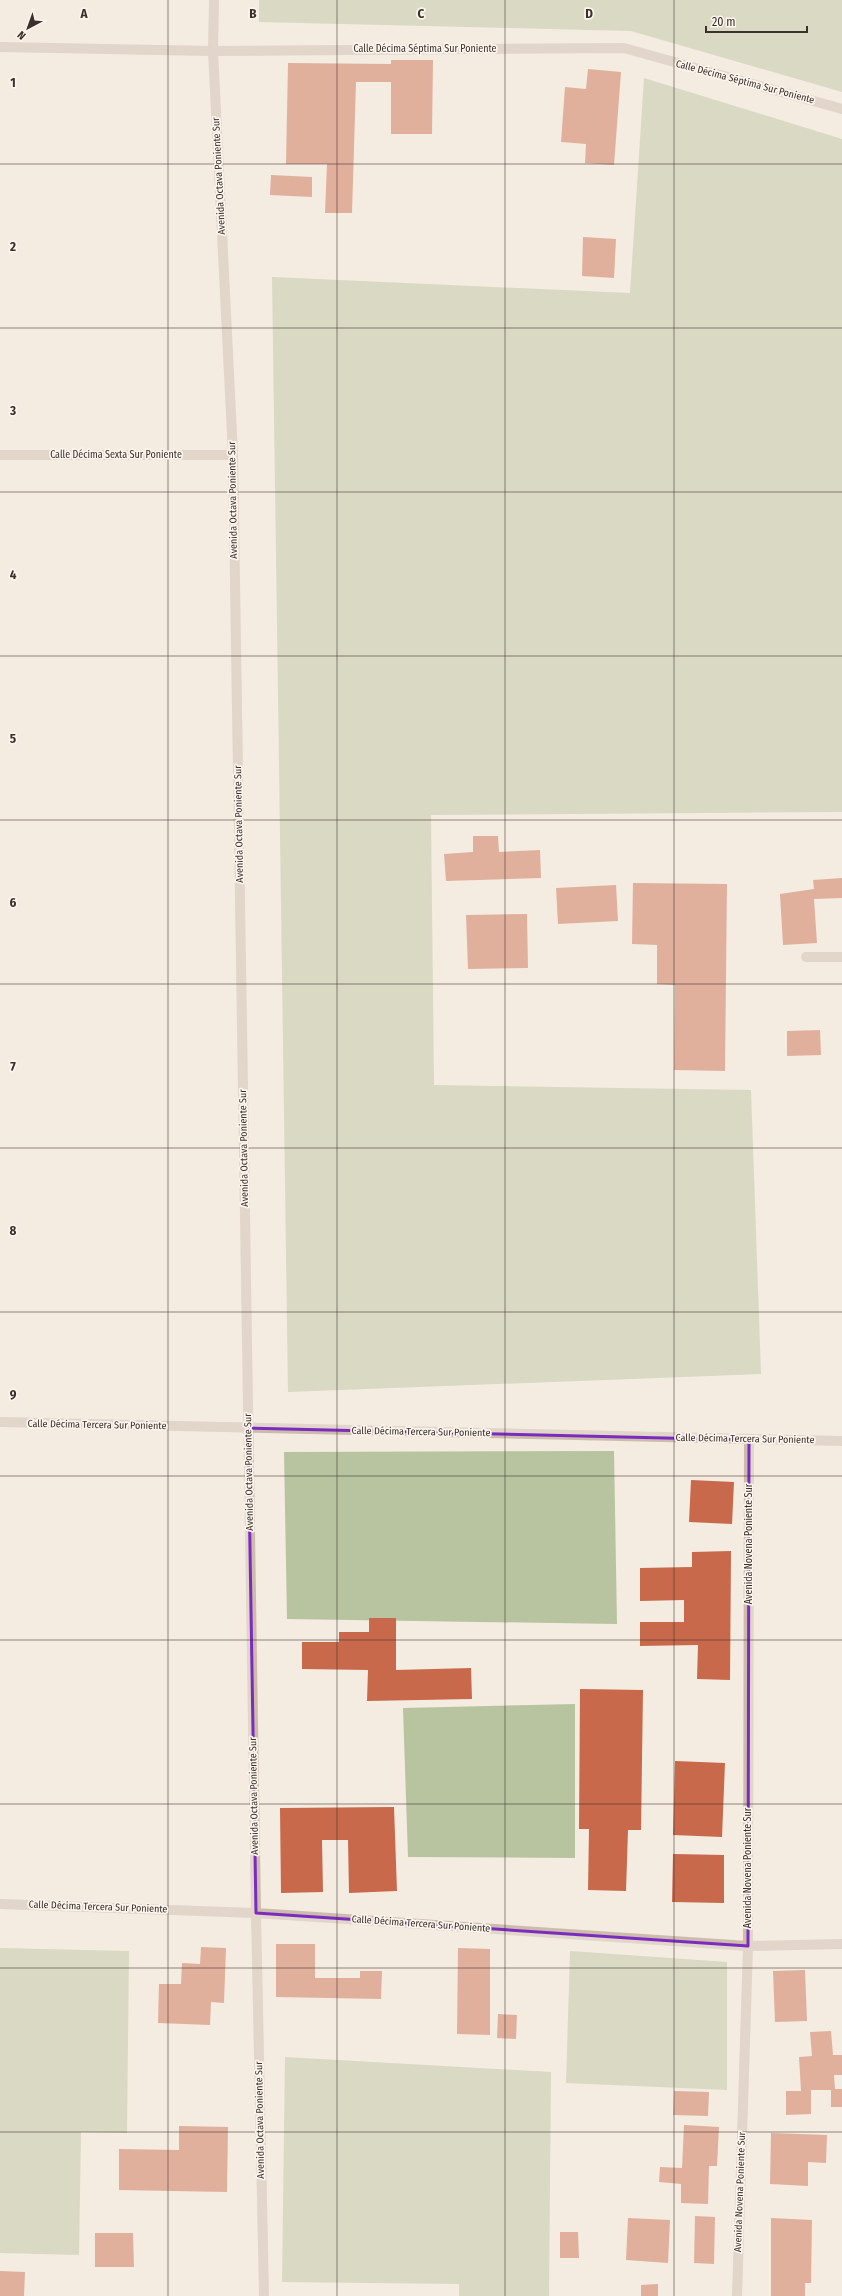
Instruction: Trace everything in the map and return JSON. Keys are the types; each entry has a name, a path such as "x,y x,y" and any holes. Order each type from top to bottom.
{"street":[{"name":"Avenida Octava Poniente Sur","path":"214,0 213,51 233,455 256,1913 264,2296"},
{"name":"Calle Décima Séptima Sur Poniente","path":"0,47 213,51 624,48 842,108"},
{"name":"Calle Décima Sexta Sur Poniente","path":"0,456 233,455"},
{"path":"806,957 842,957"},
{"name":"Calle Décima Tercera Sur Poniente","path":"0,1422 842,1441"},
{"name":"Avenida Novena Poniente Sur","path":"737,2296 748,1946 750,1440"},
{"name":"Calle Décima Tercera Sur Poniente","path":"0,1904 256,1913 748,1946 842,1944"}],"highlighted area":[{"path":"248,1428 749,1440 748,1946 256,1913"}],"green space":[{"path":"259,0 842,0 842,92 631,31 259,22"},
{"path":"644,78 842,139 842,812 431,815 434,1085 751,1090 761,1374 288,1392 272,277 630,293"},
{"path":"614,1451 617,1624 287,1619 284,1452"},
{"path":"575,1704 575,1858 408,1857 403,1708"},
{"path":"0,1948 129,1951 127,2133 81,2132 79,2255 0,2253"},
{"path":"570,1951 727,1962 727,2090 566,2083"},
{"path":"285,2057 551,2072 549,2296 459,2296 459,2284 282,2282"}],"building":[{"path":"391,60 433,60 432,134 391,134 391,82 356,82 352,213 325,213 327,164 286,164 288,63 391,64"},
{"path":"588,69 621,72 614,165 585,163 586,144 561,142 565,87 586,89"},
{"path":"271,175 312,177 312,197 270,195"},
{"path":"583,237 616,239 614,278 582,276"},
{"path":"473,836 498,836 499,852 540,850 541,878 446,881 444,854 473,852"},
{"path":"842,878 842,898 814,899 817,943 783,945 780,894 814,889 813,880"},
{"path":"633,883 727,884 725,1071 674,1070 675,985 657,984 657,945 632,944"},
{"path":"616,885 618,921 558,924 556,888"},
{"path":"527,914 528,968 468,969 466,915"},
{"path":"820,1030 821,1055 787,1056 787,1031"},
{"path":"691,1480 734,1482 732,1524 689,1522"},
{"path":"731,1551 730,1680 697,1679 698,1645 640,1646 640,1622 684,1622 684,1600 640,1601 640,1568 692,1567 692,1552"},
{"path":"369,1618 396,1618 396,1670 471,1668 472,1699 367,1701 368,1670 302,1669 302,1642 339,1642 339,1632 369,1632"},
{"path":"580,1689 643,1690 641,1830 628,1830 626,1891 588,1890 589,1829 579,1829"},
{"path":"675,1761 725,1763 722,1837 673,1835"},
{"path":"394,1807 397,1891 349,1893 348,1840 322,1840 323,1892 281,1893 280,1808"},
{"path":"673,1854 724,1855 724,1903 672,1902"},
{"path":"276,1944 315,1944 315,1978 360,1978 360,1971 382,1971 381,1999 276,1997"},
{"path":"201,1947 226,1948 224,2003 211,2002 210,2025 158,2023 159,1984 181,1984 182,1963 200,1964"},
{"path":"458,1948 490,1949 490,2035 457,2034"},
{"path":"805,1970 807,2021 775,2022 773,1971"},
{"path":"498,2014 517,2015 516,2039 497,2038"},
{"path":"831,2031 833,2055 842,2055 842,2075 834,2075 835,2089 842,2089 842,2107 831,2107 831,2090 811,2090 811,2114 786,2115 786,2091 801,2091 799,2057 812,2056 810,2032"},
{"path":"674,2091 709,2092 708,2116 673,2115"},
{"path":"684,2125 719,2127 717,2166 709,2166 708,2204 681,2203 681,2184 659,2182 660,2167 682,2168"},
{"path":"179,2126 228,2127 227,2192 119,2190 119,2149 179,2150"},
{"path":"771,2133 827,2135 826,2163 808,2162 808,2186 770,2184"},
{"path":"695,2216 715,2217 714,2264 694,2263"},
{"path":"628,2218 670,2220 668,2263 626,2260"},
{"path":"771,2218 812,2220 811,2283 805,2283 805,2296 771,2296"},
{"path":"560,2232 578,2232 579,2258 560,2258"},
{"path":"95,2233 133,2233 134,2267 95,2267"},
{"path":"0,2271 25,2272 24,2296 0,2296"},
{"path":"658,2284 658,2296 641,2296 641,2285"}]}
